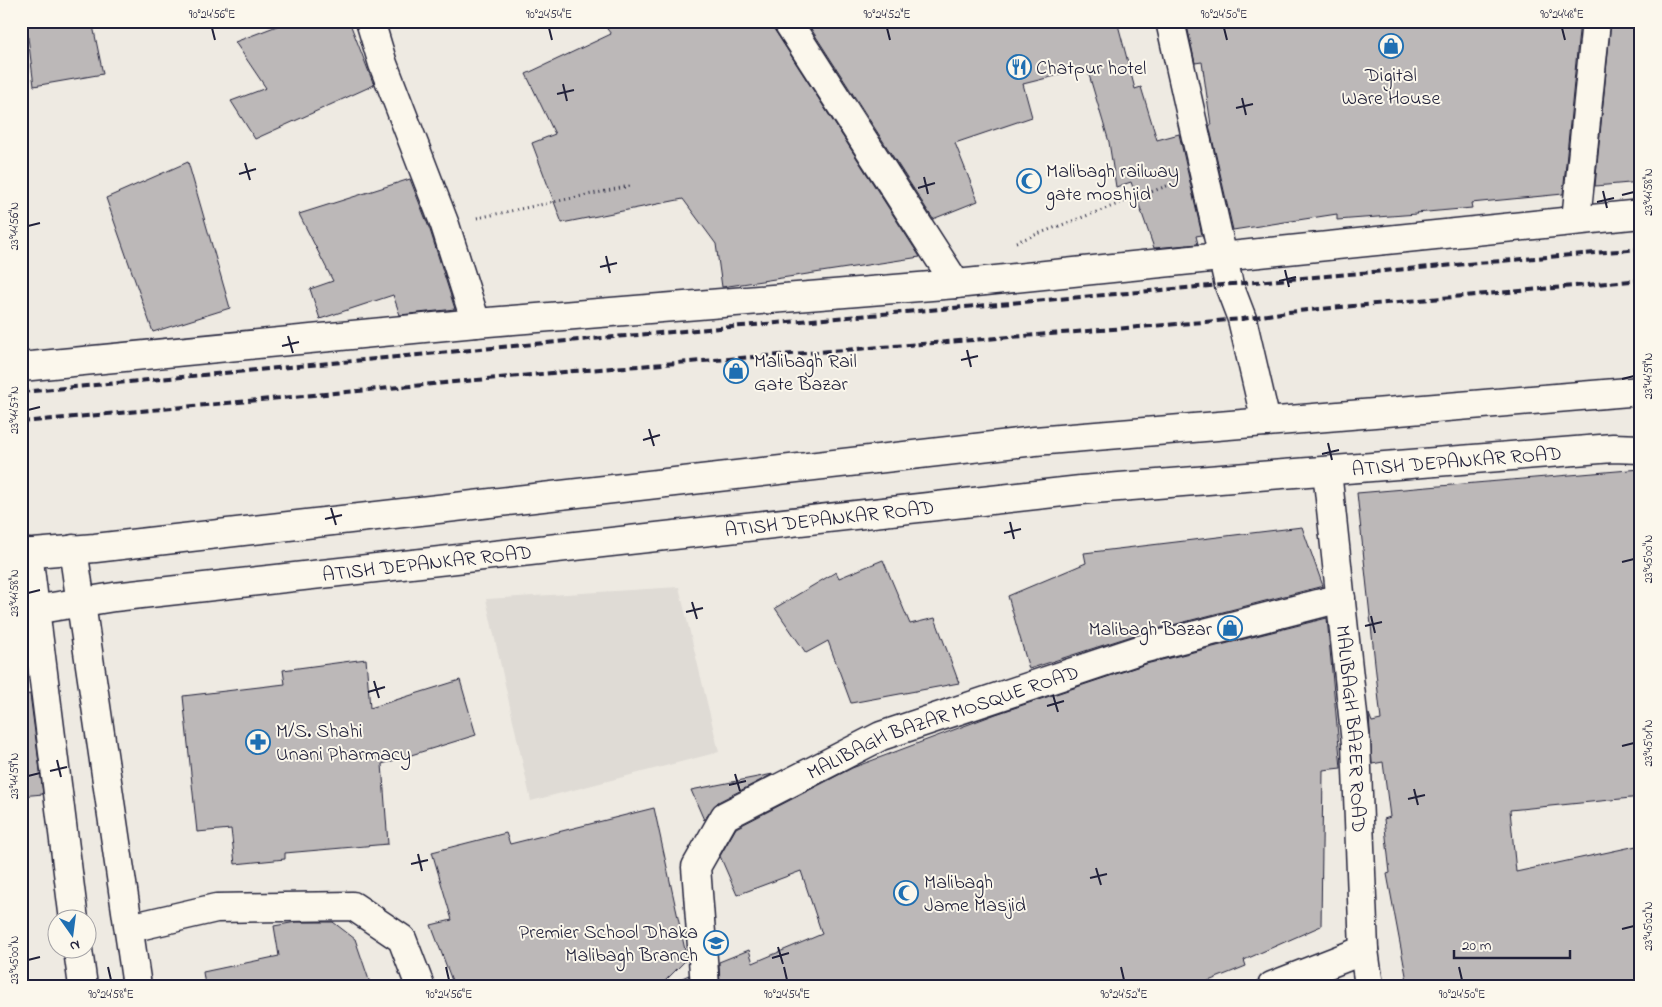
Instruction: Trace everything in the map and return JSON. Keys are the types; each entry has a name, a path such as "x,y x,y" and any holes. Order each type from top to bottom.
{"street":[{"path":"370,21 383,64 445,225 476,322"},
{"path":"787,21 956,284"},
{"path":"1170,21 1205,170 1229,285 1242,319 1266,422"},
{"path":"1576,220 1596,21"},
{"path":"21,367 476,322 956,284 1641,214"},
{"path":"73,910 28,611 25,553 1025,442 1641,391"},
{"name":"ATISH DEPANKAR ROAD","path":"28,611 80,601 1081,490 1612,448 1641,449"},
{"name":"MALIBAGH BAZER ROAD","path":"1327,471 1356,744 1364,950 1369,986"},
{"path":"72,548 130,928 137,986"},
{"name":"MALIBAGH BAZAR MOSQUE ROAD","path":"705,986 696,867 725,816 881,736 1142,649 1340,598"},
{"path":"130,928 216,908 353,906 402,939 420,986"},
{"path":"1272,986 1364,950"},
{"path":"79,960 82,986"}],"path":[{"path":"1015,242 1123,203 1205,170"},
{"path":"445,225 630,186"}],"shaded area":[{"path":"679,587 719,752 531,801 486,599"}],"building":[{"path":"26,21 92,21 103,74 34,86"},
{"path":"290,21 349,21 374,85 255,139 231,101 266,88 235,42"},
{"path":"601,21 771,21 774,29 920,257 722,287 716,244 683,199 562,223 532,143 555,134 526,74 611,34"},
{"path":"806,21 1117,21 1135,89 1141,87 1157,140 1179,134 1202,235 1196,236 1198,244 1154,248 1131,182 1116,187 1109,142 1087,68 1023,84 1032,117 955,143 978,201 933,219"},
{"path":"1186,21 1580,21 1563,194 1471,203 1472,208 1417,214 1337,220 1337,214 1233,230 1209,125 1211,125 1202,62 1195,63"},
{"path":"1611,21 1641,21 1641,182 1595,186"},
{"path":"188,162 230,308 153,332 106,198"},
{"path":"410,179 430,230 455,309 400,315 393,295 320,319 310,289 333,281 299,214"},
{"path":"1641,469 1641,797 1510,810 1516,872 1641,845 1641,986 1408,986 1387,874 1390,873 1384,819 1390,817 1383,762 1372,764 1369,714 1372,722 1381,720 1357,493"},
{"path":"1302,527 1323,586 1138,634 1029,669 1008,596 1086,563 1084,553"},
{"path":"883,560 910,624 935,618 959,683 851,703 828,641 806,653 775,608 836,572 839,578"},
{"path":"1327,618 1341,768 1323,770 1321,926 1244,960 1246,966 1196,986 720,986 719,962 749,950 753,963 822,934 801,871 737,895 720,856 736,828 852,768 996,714 1146,664"},
{"path":"366,659 370,708 460,680 476,735 382,764 388,844 285,853 285,859 235,864 231,829 197,832 183,696 285,684 283,670"},
{"path":"30,694 43,794 21,796 21,695"},
{"path":"773,774 718,802 704,820 691,790"},
{"path":"654,808 687,959 663,983 649,986 454,986 431,925 452,920 432,852 506,833 510,844"},
{"path":"296,922 333,922 355,939 371,986 205,986 203,972 279,956 274,926"},
{"path":"689,975 689,986 664,986"}],"railway":[{"path":"21,392 567,341 1641,249"},
{"path":"21,422 574,371 1242,319 1287,312 1641,280"}],"place":[{"name":"Digital Ware House","path":"1391,46"},
{"name":"Chatpur hotel","path":"1019,67"},
{"name":"Malibagh railway gate moshjid","path":"1029,181"},
{"name":"Malibagh Rail Gate Bazar","path":"736,371"},
{"name":"Malibagh Bazar","path":"1230,628"},
{"name":"M/S. Shahi Unani Pharmacy","path":"258,742"},
{"name":"Malibagh Jame Masjid","path":"906,893"},
{"name":"Premier School Dhaka Malibagh Branch","path":"716,943"}]}
